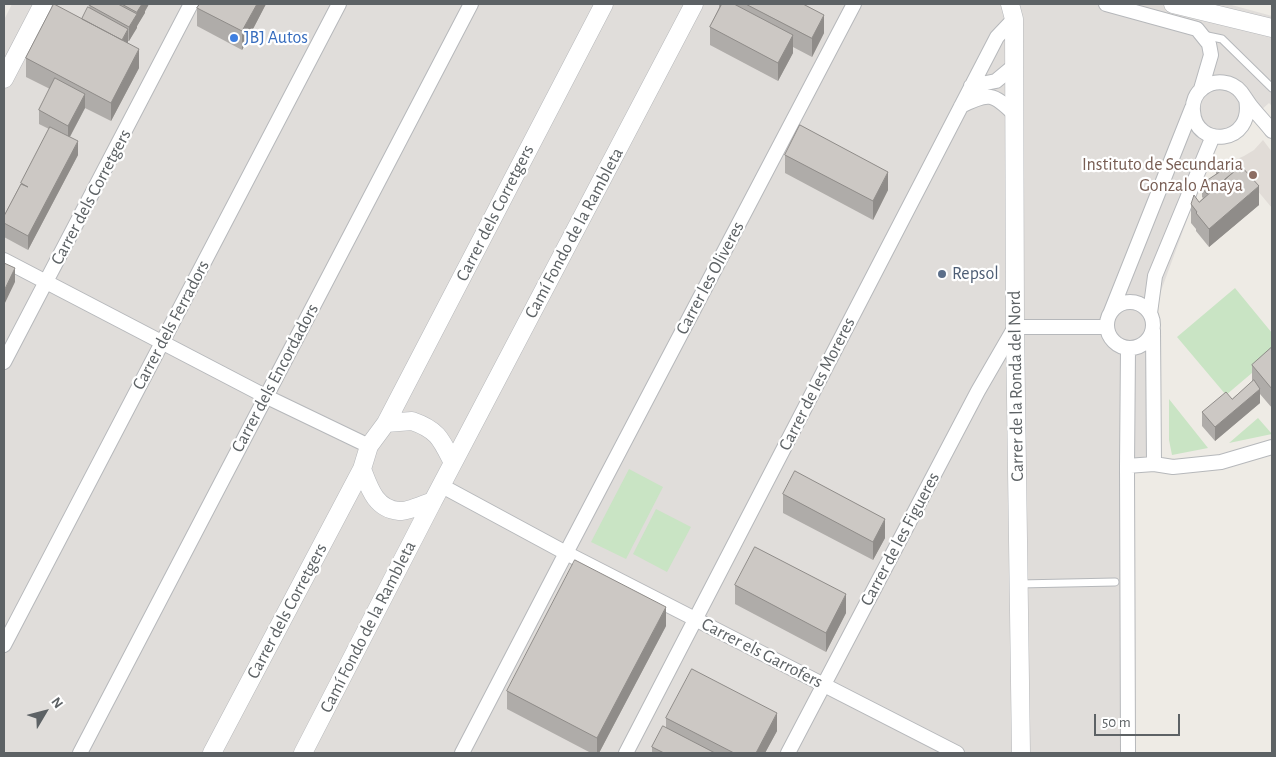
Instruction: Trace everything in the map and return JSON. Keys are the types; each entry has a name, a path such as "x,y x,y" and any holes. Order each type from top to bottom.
{"street":[{"path":"4,79 43,4"},
{"name":"Carrer dels Corretgers","path":"4,362 191,4"},
{"name":"Carrer dels Ferradors","path":"4,645 339,4"},
{"name":"Carrer dels Encordadors","path":"80,753 471,4"},
{"name":"Carrer dels Corretgers","path":"386,423 604,4"},
{"name":"Camí Fondo de la Rambleta","path":"453,463 694,4"},
{"name":"Carrer les Oliveres","path":"462,753 854,4"},
{"path":"1106,4 1197,29 1209,44 1211,55 1201,89 1195,97 1109,321 1110,335 1114,341 1128,348 1141,345 1147,340 1151,335 1153,327"},
{"path":"1173,4 1272,28"},
{"name":"Carrer de la Ronda del Nord","path":"1015,9 1015,327 1021,753"},
{"name":"Carrer de les Moreres","path":"626,753 997,37 1015,9"},
{"path":"972,86 996,81 1014,66"},
{"path":"1201,89 1214,82 1224,82 1233,85 1241,91 1246,100 1272,131"},
{"path":"961,106 980,97 998,98 1014,114"},
{"path":"1192,108 1198,126 1209,135 1218,138 1235,133 1242,127 1248,109 1246,100"},
{"path":"1154,464 1153,327 1150,313 1156,276 1213,136"},
{"path":"4,260 265,396 370,446"},
{"path":"1109,321 1115,308 1122,304 1133,302 1141,305 1150,313"},
{"path":"1015,327 1109,321"},
{"name":"Carrer de les Figueres","path":"788,753 978,391 1015,327"},
{"path":"1128,348 1126,466 1128,753"},
{"path":"412,421 428,427 442,441 453,463 433,501 399,511 384,506 373,496 362,468 370,446 386,423 412,421"},
{"path":"1126,466 1154,464 1173,467 1221,462 1272,447"},
{"name":"Carrer dels Corretgers","path":"212,753 362,468"},
{"name":"Carrer els Garrofers","path":"442,486 566,553 957,753"},
{"name":"Camí Fondo de la Rambleta","path":"303,753 433,501"}],"lane":[{"path":"1202,35 1222,39 1272,88"},
{"path":"1019,584 1114,582"}],"shaded area":[{"path":"12,4 1228,4 1272,16 1272,106 1269,103 1250,120 1237,141 1216,141 1158,299 1158,469 1128,470 1131,753 4,753 4,20"},
{"name":"Instituto de Secundaria Gonzalo Anaya","path":"1263,140 1272,152 1272,208 1257,190 1251,196 1221,161 1230,162 1244,156 1254,150"}],"green space":[{"path":"1235,288 1272,333 1272,356 1226,395 1177,337"},
{"path":"1169,399 1208,448 1172,455 1169,440"},
{"path":"1258,418 1272,434 1229,443"},
{"path":"629,469 663,487 626,559 591,542"},
{"path":"656,509 691,527 667,572 633,554"}],"building":[{"path":"54,4 139,49 111,103 26,58"},
{"path":"90,4 118,4 137,14 129,27"},
{"path":"122,4 142,4 137,12"},
{"path":"200,4 257,4 242,31 197,8"},
{"path":"722,4 734,4 793,35 778,63 710,27"},
{"path":"746,4 803,4 824,15 812,38"},
{"path":"88,7 128,29 122,40 82,19"},
{"path":"55,78 85,94 68,126 39,110"},
{"path":"800,125 888,172 873,201 785,155"},
{"path":"50,127 78,141 28,236 4,223 4,216 21,184 28,187 21,183"},
{"path":"1222,161 1226,166 1230,162 1236,170 1207,194 1202,188 1206,181 1221,171 1216,166"},
{"path":"1241,166 1259,186 1209,229 1191,204 1194,195 1199,202"},
{"path":"4,263 15,268 4,291"},
{"path":"1272,347 1272,389 1252,365"},
{"path":"1254,380 1260,389 1215,427 1202,412 1226,392 1232,399"},
{"path":"795,471 885,519 873,542 783,494"},
{"path":"755,547 846,594 826,633 735,585"},
{"path":"575,560 666,607 597,738 507,691"},
{"path":"692,669 777,713 756,753 734,753 666,718"},
{"path":"663,726 715,753 664,753 652,747"}],"place":[{"name":"JBJ Autos","path":"234,38"},
{"name":"Instituto de Secundaria Gonzalo Anaya","path":"1253,175"},
{"name":"Repsol","path":"942,274"}]}
